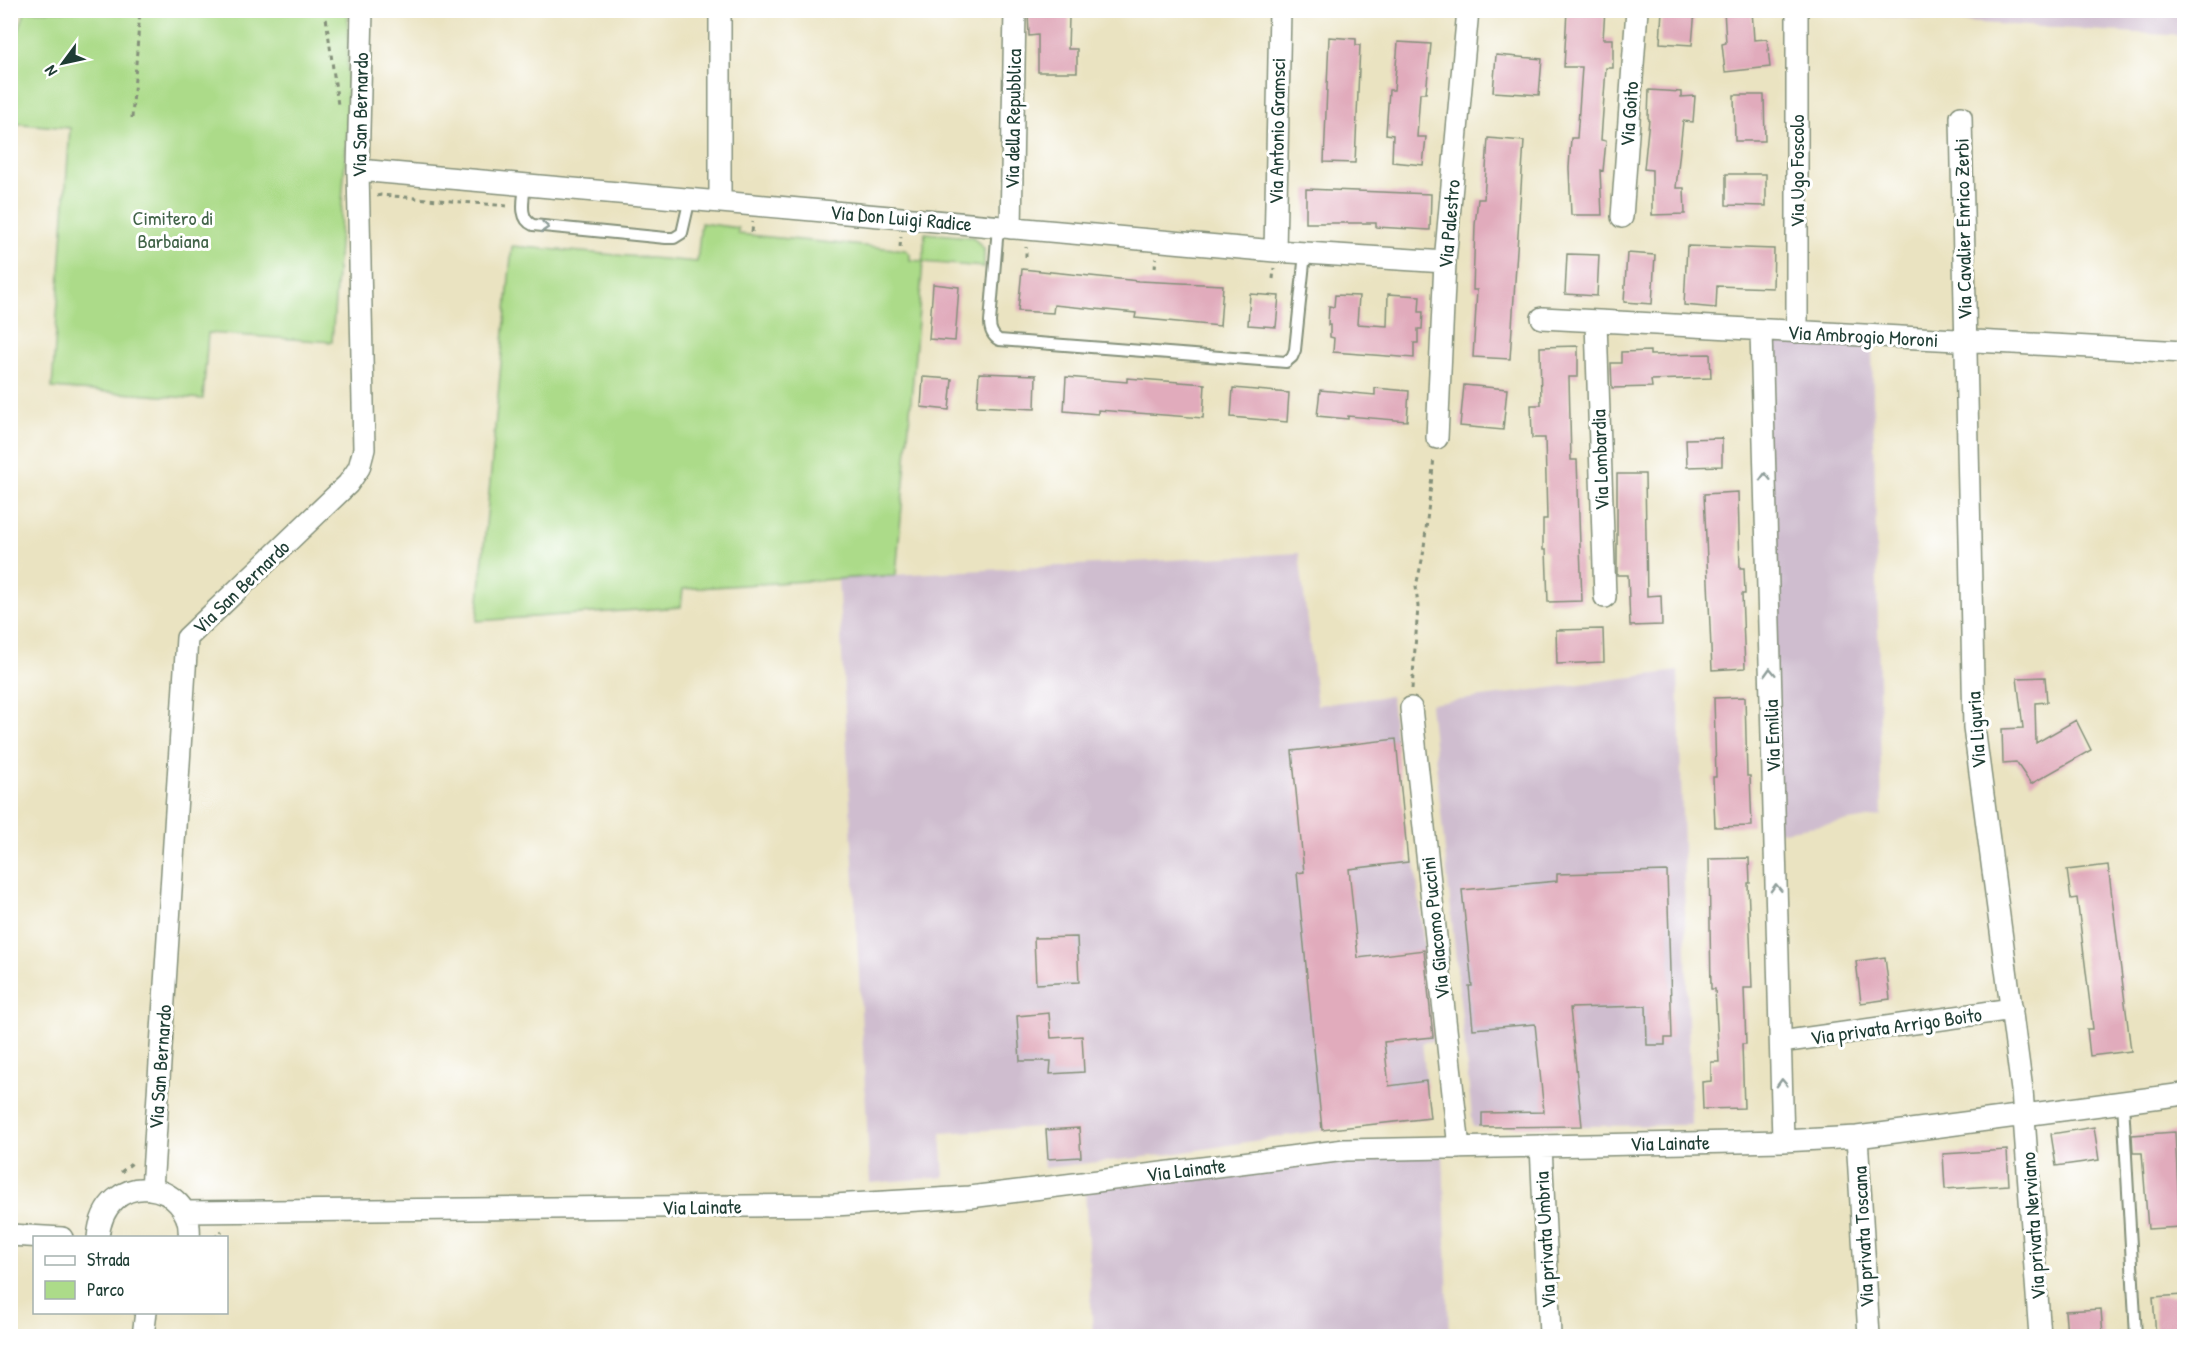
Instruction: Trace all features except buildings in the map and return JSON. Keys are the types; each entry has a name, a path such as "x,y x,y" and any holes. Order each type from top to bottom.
{"street":[{"name":"Via San Bernardo","path":"152,1189 187,638 348,484 359,468 364,449 358,170 362,10"},
{"path":"720,10 720,201"},
{"name":"Via della Repubblica","path":"1004,227 1015,10"},
{"name":"Via Antonio Gramsci","path":"1275,251 1280,10"},
{"name":"Via Palestro","path":"1437,438 1444,262 1468,10"},
{"name":"Via Goito","path":"1622,217 1637,10"},
{"name":"Via Ugo Foscolo","path":"1797,10 1797,332"},
{"name":"Via Cavalier Enrico Zerbi","path":"1961,117 1965,341"},
{"name":"Via Don Luigi Radice","path":"358,170 1275,251 1444,262"},
{"name":"Via Ambrogio Moroni","path":"1542,318 2184,352"},
{"name":"Via Lombardia","path":"1596,322 1605,597"},
{"name":"Via Emilia","path":"1761,330 1783,1141"},
{"name":"Via Liguria","path":"1965,341 1974,727 2025,1115"},
{"name":"Via Giacomo Puccini","path":"1411,708 1459,1148"},
{"name":"Via privata Arrigo Boito","path":"1780,1042 2012,1009"},
{"name":"Via Lainate","path":"185,1212 834,1205 899,1202 970,1197 1345,1150 1783,1141 1857,1137 2184,1094"},
{"name":"Via privata Nerviano","path":"2025,1115 2040,1336"},
{"name":"Via privata Toscana","path":"1857,1137 1869,1336"},
{"name":"Via privata Umbria","path":"1541,1146 1550,1335"},
{"path":"98,1236 100,1221 108,1205 122,1194 139,1188 152,1189 173,1198 185,1212 190,1229 189,1236"},
{"path":"10,1235 33,1236"},
{"path":"143,1336 146,1314"}],"lane":[{"path":"525,184 523,217 526,223 666,238 674,238 682,233 690,198"},
{"path":"1004,227 990,322 990,329 994,337 999,340 1286,362 1295,350 1305,253"},
{"path":"2123,1102 2136,1336"}],"path":[{"path":"132,118 140,10"},
{"path":"325,10 338,105"},
{"path":"371,199 381,195 515,206"},
{"path":"1411,708 1418,607 1416,586 1423,556 1437,438"},
{"path":"117,1175 137,1159"}],"shaded area":[{"path":"1872,11 2184,11 2184,36 1872,16"},
{"path":"1762,332 1871,338 1872,349 1882,816 1776,832"},
{"path":"1299,553 1317,705 1391,696 1408,862 1415,862 1434,1041 1422,1042 1430,1118 1322,1130 1172,1154 1044,1168 1040,1127 941,1133 944,1177 870,1183 838,578"},
{"path":"1678,671 1691,1125 1473,1127 1430,704"},
{"path":"1443,1152 1449,1336 1093,1336 1085,1189 1345,1156"}],"green space":[{"name":"Cimitero di Barbaiana","path":"25,11 348,11 347,134 332,342 208,333 203,399 52,388 70,128 11,123 11,57"},
{"path":"701,223 738,228 738,234 906,250 910,254 910,260 923,261 925,233 973,237 984,249 984,267 923,262 896,575 683,589 681,607 477,621 512,246 697,262"}]}
